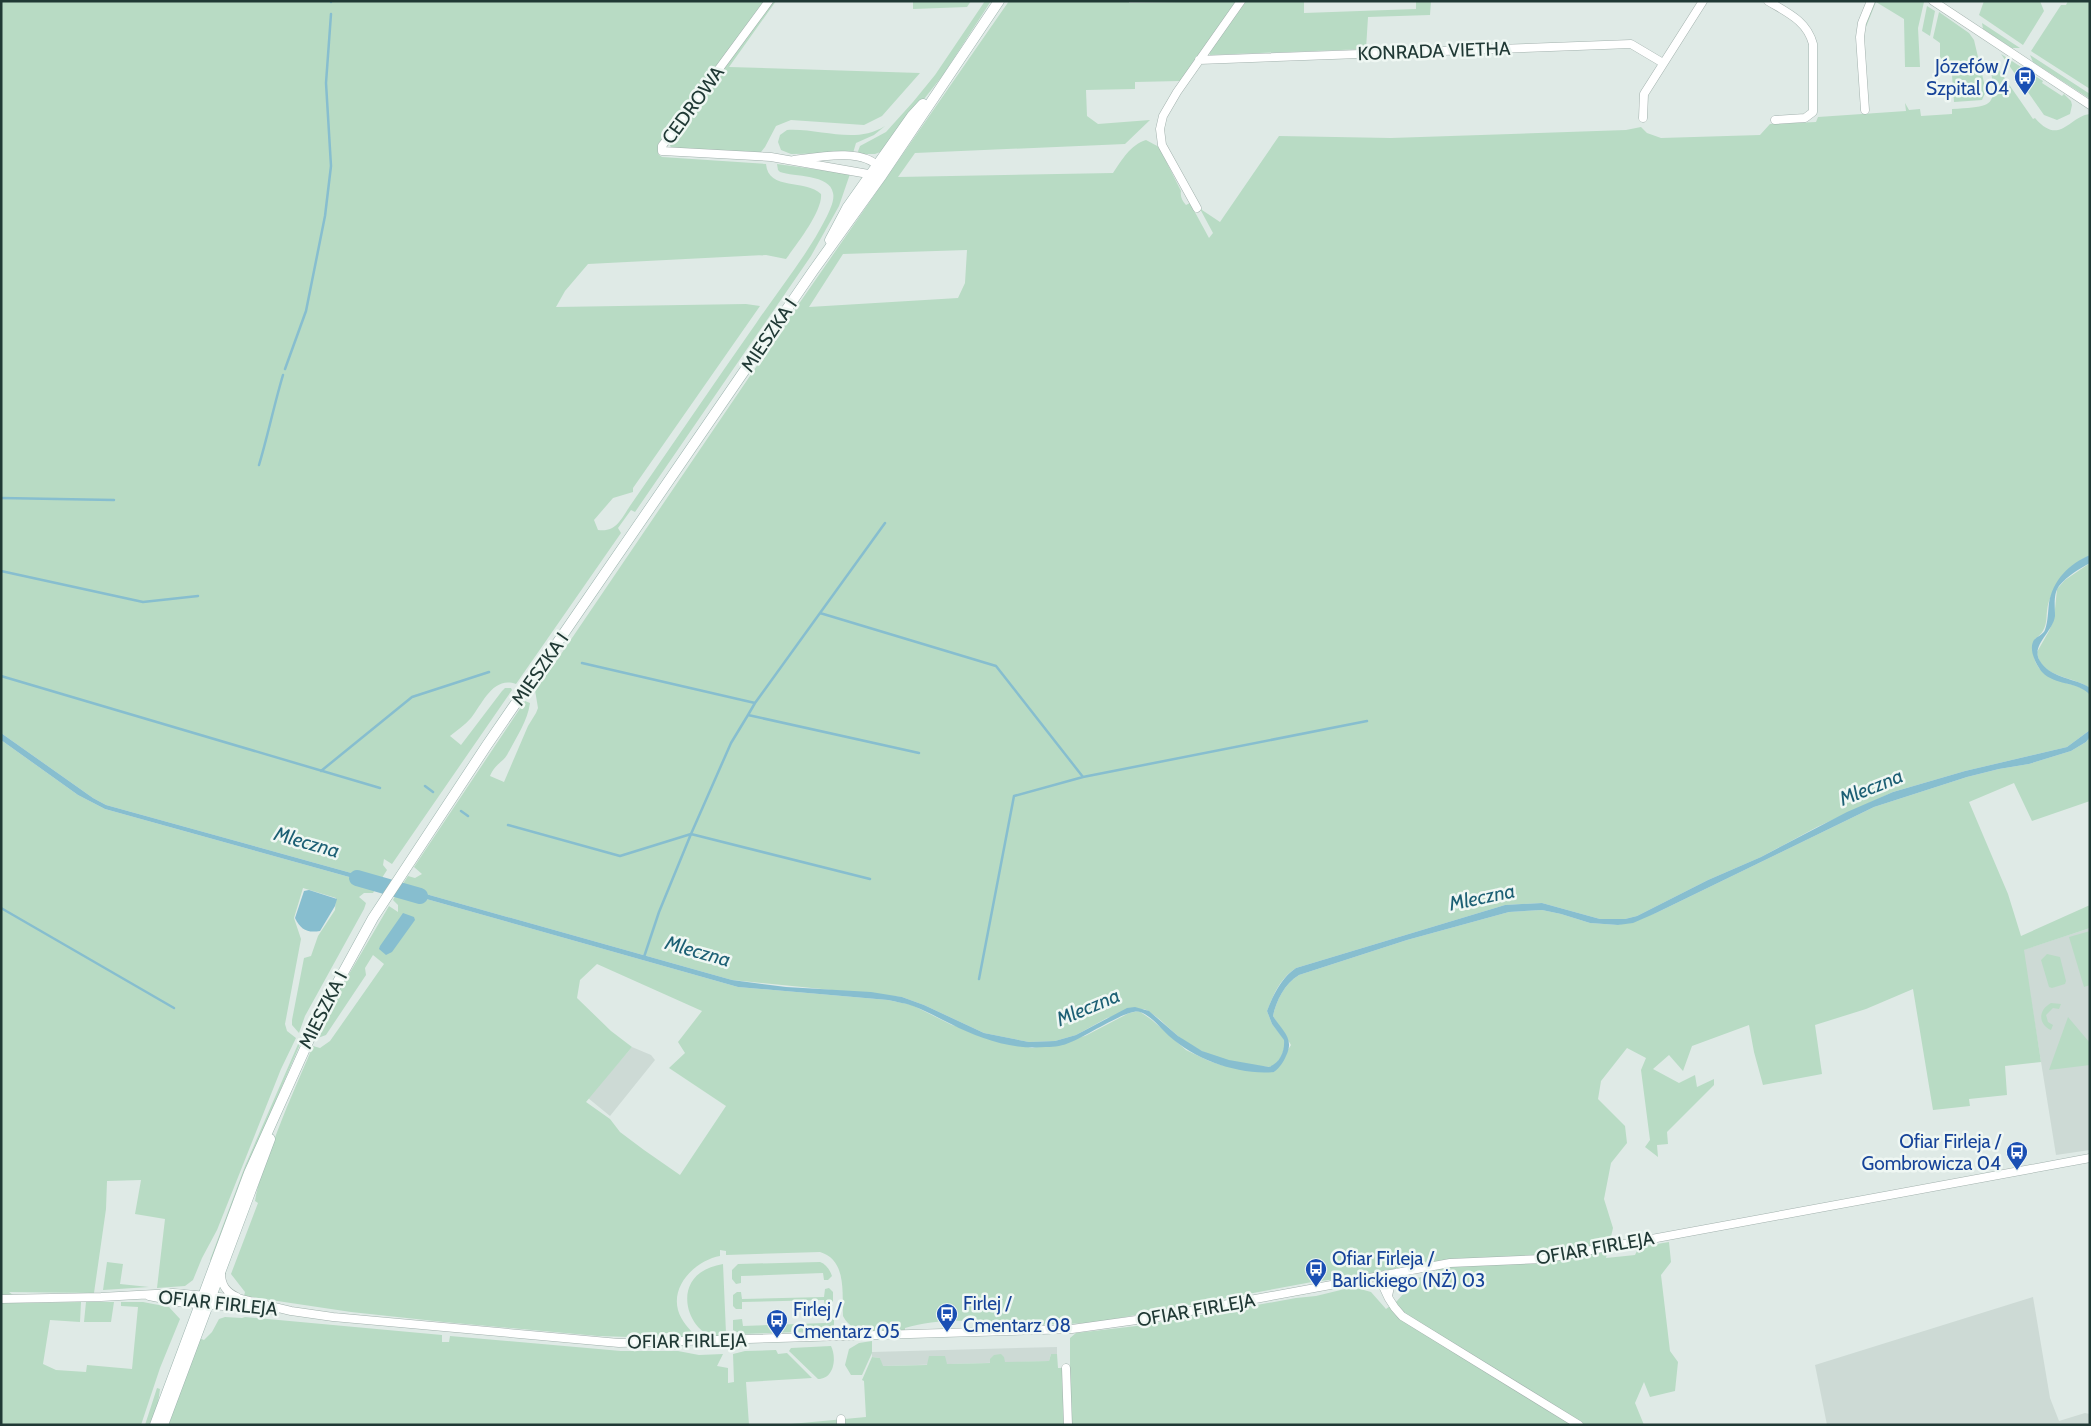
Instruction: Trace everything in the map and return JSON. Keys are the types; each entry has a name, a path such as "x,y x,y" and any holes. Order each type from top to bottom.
{"street":[{"name":"CEDROWA","path":"769,1 661,149 668,153 771,157 871,175"},
{"name":"MIESZKA I","path":"163,1425 249,1173 289,1081 333,988 380,904 813,271 880,170 912,116 943,83 999,1"},
{"path":"1197,208 1162,145 1160,130 1163,116 1199,60 1241,1"},
{"path":"1643,118 1644,94 1702,1"},
{"path":"1768,1 1804,24 1811,34 1814,44 1812,115 1805,118 1775,120"},
{"path":"1865,110 1860,37 1862,23 1871,1"},
{"path":"1933,1 2090,105"},
{"name":"KONRADA VIETHA","path":"1199,60 1631,44 1663,63"},
{"name":"CEDROWA","path":"794,160 840,155 855,156 871,161 880,170"},
{"name":"MIESZKA I","path":"813,271 843,215 871,175 880,170"},
{"path":"857,172 862,182 862,188"},
{"name":"MIESZKA I","path":"205,1300 221,1269 266,1152 289,1081"},
{"name":"OFIAR FIRLEJA","path":"205,1300 241,1299 333,1317 619,1342 673,1342 1072,1329 1158,1317 1450,1263 1543,1259 2090,1158"},
{"name":"OFIAR FIRLEJA","path":"221,1269 221,1280 226,1289 241,1299"},
{"path":"1387,1297 1391,1282 1397,1273"},
{"path":"1380,1276 1387,1297 1394,1308 1419,1328 1548,1404 1579,1425"},
{"name":"OFIAR FIRLEJA","path":"1,1299 174,1293 258,1310 291,1310"},
{"path":"155,1425 186,1341 205,1300"},
{"path":"1066,1368 1068,1425"}],"shaded area":[{"path":"2090,928 2090,1150 2056,1155 2023,950"},
{"path":"632,1047 651,1055 655,1060 610,1116 588,1098"},
{"path":"2033,1297 2050,1398 2059,1421 2085,1413 2090,1414 2090,1425 1827,1425 1815,1365"},
{"path":"1057,1347 1057,1354 1051,1354 1049,1361 882,1366 880,1358 872,1357 872,1352"}],"green space":[{"path":"1,1 776,1 729,67 920,73 882,116 864,125 791,120 776,126 761,152 704,151 671,148 669,142 662,140 658,154 662,157 766,164 768,172 773,178 814,190 821,194 820,201 808,228 786,259 766,255 588,264 565,291 556,307 746,304 760,306 633,488 633,492 613,498 594,520 598,530 610,529 622,518 802,258 827,215 833,199 830,187 819,179 780,172 777,164 850,174 839,206 811,256 635,512 631,510 618,528 621,533 516,684 501,684 495,687 489,692 471,718 450,736 461,745 502,691 505,688 511,688 512,690 392,864 384,859 383,865 387,870 380,881 106,805 93,798 1,733"},
{"path":"913,1 971,1 967,7 913,9"},
{"path":"985,1 991,1 943,75 883,151 875,154 857,154 860,146 886,132 913,102 935,75"},
{"path":"1009,1 1129,1 1129,3 1239,1 1180,81 1135,82 1135,89 1086,90 1087,116 1098,124 1150,120 1125,144 915,153 898,177 1113,173 1135,145 1146,140 1159,147 1181,191 1182,200 1186,205 1190,203 1209,238 1213,233 1192,194 1193,192 1202,210 1220,222 1279,136 1391,138 1626,130 1641,127 1647,133 1661,138 1760,135 1770,124 1816,122 1818,117 1906,111 1905,103 1909,110 1920,109 1921,116 1952,114 1952,109 1978,107 1990,101 1993,95 1990,61 1992,60 2033,119 2035,118 2051,130 2064,128 2083,116 2090,114 2090,555 2065,574 2052,594 2045,626 2040,635 2035,639 2034,658 2038,667 2045,674 2054,679 2080,687 2090,695 2090,730 2067,747 1965,771 1893,792 1817,827 1761,857 1708,880 1637,916 1625,919 1600,919 1542,903 1505,905 1296,968 1282,981 1267,1011 1272,1024 1285,1040 1281,1056 1277,1063 1270,1067 1245,1064 1221,1058 1198,1049 1144,1009 1107,1018 1076,1035 1055,1041 1029,1042 984,1033 924,1005 902,997 732,980 401,887 408,876 415,878 422,874 414,867 525,701 530,703 524,723 507,755 490,776 504,782 528,726 538,708 535,690","holes":["967,250 965,283 958,298 809,307 843,254"]},
{"path":"1246,1 1304,1 1304,13 1416,9 1416,1 1431,1 1430,15 1368,17 1366,49 1210,55 1209,53"},
{"path":"1874,1 1924,2 1918,28 1920,67 1905,67 1904,19 1876,2 1865,27"},
{"path":"1984,1 2040,1 2044,11 2023,45 1979,15"},
{"path":"2068,1 2090,1 2090,89 2031,51 2061,5 2066,5"},
{"path":"1927,6 1935,11 1930,36 1922,31"},
{"path":"1939,12 1969,33 1974,40 1986,91 1982,100 1954,102 1952,75 1940,73 1940,43 1933,38"},
{"path":"1982,23 2020,48 2012,48 1983,29"},
{"path":"2001,54 2043,81 2042,83 2062,96 2064,94 2071,101 2070,114 2057,120 2044,115"},
{"path":"2030,55 2090,94 2090,99 2033,62"},
{"path":"885,126 874,135 856,143 853,153 791,154 781,150 778,142 780,135 787,130 850,135 874,132"},
{"path":"2090,563 2090,688 2051,672 2039,661 2037,652 2054,619 2057,589 2065,580"},
{"path":"2090,737 2090,801 2032,821 2014,783 1969,802 2008,894 2021,936 2090,905 2090,928 2024,950 2041,1062 2005,1066 2007,1095 1969,1099 1970,1106 1933,1110 1913,989 1866,1009 1815,1025 1822,1074 1763,1085 1749,1025 1692,1046 1683,1071 1669,1055 1653,1069 1679,1083 1695,1075 1697,1087 1714,1079 1714,1085 1667,1132 1668,1144 1657,1145 1658,1157 1645,1147 1650,1140 1641,1070 1646,1058 1627,1048 1601,1081 1598,1099 1625,1126 1627,1143 1611,1163 1604,1199 1613,1228 1606,1258 1635,1255 1639,1247 1669,1242 1671,1262 1661,1275 1670,1351 1678,1362 1675,1391 1650,1397 1644,1382 1635,1403 1644,1425 780,1425 866,1417 864,1381 862,1380 872,1357 880,1358 883,1366 927,1365 929,1356 945,1356 947,1364 990,1363 990,1359 994,1355 1001,1354 1005,1362 1049,1361 1051,1354 1057,1354 1058,1368 1070,1368 1070,1338 1076,1333 1145,1325 1316,1296 1353,1287 1371,1292 1386,1309 1397,1301 1417,1278 1437,1274 1433,1261 1093,1323 998,1326 998,1324 986,1322 951,1321 916,1325 905,1328 905,1330 871,1332 855,1328 843,1316 841,1278 835,1262 829,1256 820,1252 726,1255 726,1251 720,1250 720,1256 711,1258 695,1268 682,1283 678,1291 679,1314 695,1336 680,1337 679,1333 660,1333 660,1338 598,1336 351,1312 244,1296 245,1292 231,1274 258,1203 255,1201 264,1166 313,1046 320,1048 330,1041 384,964 373,955 365,968 366,975 326,1035 315,1039 335,998 389,906 398,912 398,905 393,900 398,891 738,987 888,1000 912,1005 952,1025 1032,1048 1085,1036 1129,1013 1139,1011 1186,1050 1209,1061 1261,1072 1274,1072 1291,1045 1273,1016 1274,1010 1285,988 1299,975 1407,940 1509,912 1542,910 1590,923 1618,925 1656,913 1874,807 1967,777 2029,764 2071,751 2086,742","holes":["597,964 702,1011 678,1042 685,1053 669,1068 726,1106 680,1175 620,1132 610,1119 586,1102 632,1047 611,1031 577,998 580,980"]},
{"path":"1,740 78,795 105,809 378,885 373,893 364,893 359,897 366,903 364,909 305,1016 299,1033 292,1025 292,1020 304,958 311,956 318,936 335,910 336,898 303,888 294,918 301,939 285,1024 287,1031 296,1038 281,1069 217,1230 193,1280 185,1286 157,1288 165,1219 135,1214 141,1180 107,1181 106,1209 94,1293 9,1292 24,1303 81,1302 80,1322 50,1320 43,1364 56,1370 86,1372 87,1365 132,1369 138,1307 121,1306 121,1302 143,1302 169,1307 180,1319 160,1368 141,1425 1,1425"},
{"path":"2090,931 2090,985 2084,987 2069,937"},
{"path":"2047,954 2060,957 2066,981 2065,984 2052,988 2049,987 2041,960"},
{"path":"2051,1003 2061,1004 2059,1009 2053,1008 2046,1015 2048,1022 2053,1025 2051,1030 2044,1024 2041,1017 2044,1009"},
{"path":"2068,1017 2090,1043 2090,1065 2049,1070"},
{"path":"299,1042 301,1042 247,1168 212,1261 210,1260 245,1166"},
{"path":"107,1262 123,1264 120,1284 149,1287 103,1290"},
{"path":"820,1262 829,1269 832,1276 828,1280 824,1280 823,1273 741,1276 741,1283 736,1284 732,1279 732,1270 738,1264"},
{"path":"723,1264 726,1333 715,1336 704,1332 695,1323 689,1310 687,1296 692,1282 703,1271"},
{"path":"829,1288 833,1292 833,1301 828,1307 825,1307 824,1300 742,1302 742,1309 736,1309 733,1306 733,1295 737,1292 741,1292 742,1299 824,1297 825,1289"},
{"path":"86,1302 114,1302 111,1322 84,1322"},
{"path":"825,1316 834,1320 834,1325 829,1331 741,1334 733,1330 733,1320 742,1319 743,1326 825,1323"},
{"path":"225,1317 245,1317 442,1335 442,1342 449,1342 450,1336 621,1351 678,1351 699,1355 723,1354 717,1366 728,1368 728,1383 734,1382 733,1354 745,1351 776,1350 778,1354 787,1353 812,1378 746,1382 749,1425 167,1425 199,1338 204,1340 212,1332 219,1319"},
{"path":"872,1341 872,1353 862,1375 851,1375 845,1365 849,1349 859,1343"},
{"path":"831,1346 834,1356 833,1367 828,1376 818,1379 789,1351 791,1348"},
{"path":"157,1388 160,1389 157,1410 152,1425 145,1425"}],"water":[{"path":"2090,555 2090,563 2069,576 2057,589 2055,616 2040,644 2038,655 2040,661 2049,671 2090,688 2090,695 2079,687 2053,680 2042,672 2034,657 2032,644 2045,630 2051,595 2058,580 2075,563"},
{"path":"2090,730 2090,737 2086,742 2071,751 2029,764 1967,777 1874,807 1633,923 1618,925 1590,923 1542,910 1509,912 1407,940 1299,975 1285,988 1274,1010 1273,1016 1286,1035 1289,1044 1284,1061 1274,1072 1246,1071 1205,1059 1180,1045 1152,1019 1140,1012 1126,1014 1062,1045 1053,1047 1021,1047 985,1039 907,1004 888,1000 738,987 398,891 401,887 732,980 786,987 871,992 902,997 924,1005 984,1033 1029,1042 1055,1041 1076,1035 1127,1008 1135,1007 1149,1011 1178,1036 1202,1051 1229,1060 1269,1067 1276,1063 1281,1056 1284,1040 1272,1024 1267,1011 1278,987 1286,976 1296,968 1505,905 1542,903 1600,919 1625,919 1637,916 1708,880 1761,857 1847,812 1893,792 1965,771 2067,747"},
{"path":"1,733 93,798 106,805 380,881 378,885 105,809 78,795 1,740"},
{"path":"309,890 337,899 335,906 320,931 305,930 295,918 304,891"},
{"path":"403,913 414,917 415,920 392,952 386,955 379,949 380,946"}],"waterway":[{"path":"285,369 306,311 325,216 331,166 326,83 331,14"},
{"path":"259,465 283,375"},
{"path":"1,498 114,500"},
{"path":"582,663 755,703 885,523"},
{"path":"1,571 143,602 198,596"},
{"path":"820,613 996,666 1083,777"},
{"path":"321,771 412,697 489,672"},
{"path":"1,676 380,788"},
{"path":"755,703 748,715 919,753"},
{"path":"748,715 731,743 691,834 870,879"},
{"path":"979,979 1014,796 1083,777 1367,721"},
{"path":"425,786 433,792"},
{"path":"461,811 468,816"},
{"path":"508,825 620,856 691,834"},
{"path":"644,957 659,912 691,834"},
{"name":"Mleczna","path":"357,878 420,896"},
{"path":"1,908 174,1008"}],"place":[{"name":"Józefów / Szpital 04","path":"2025,96"},
{"name":"Ofiar Firleja / Gombrowicza 04","path":"2017,1171"},
{"name":"Ofiar Firleja / Barlickiego (NŻ) 03","path":"1316,1288"},
{"name":"Firlej / Cmentarz 08","path":"947,1333"},
{"name":"Firlej / Cmentarz 05","path":"777,1339"}]}
